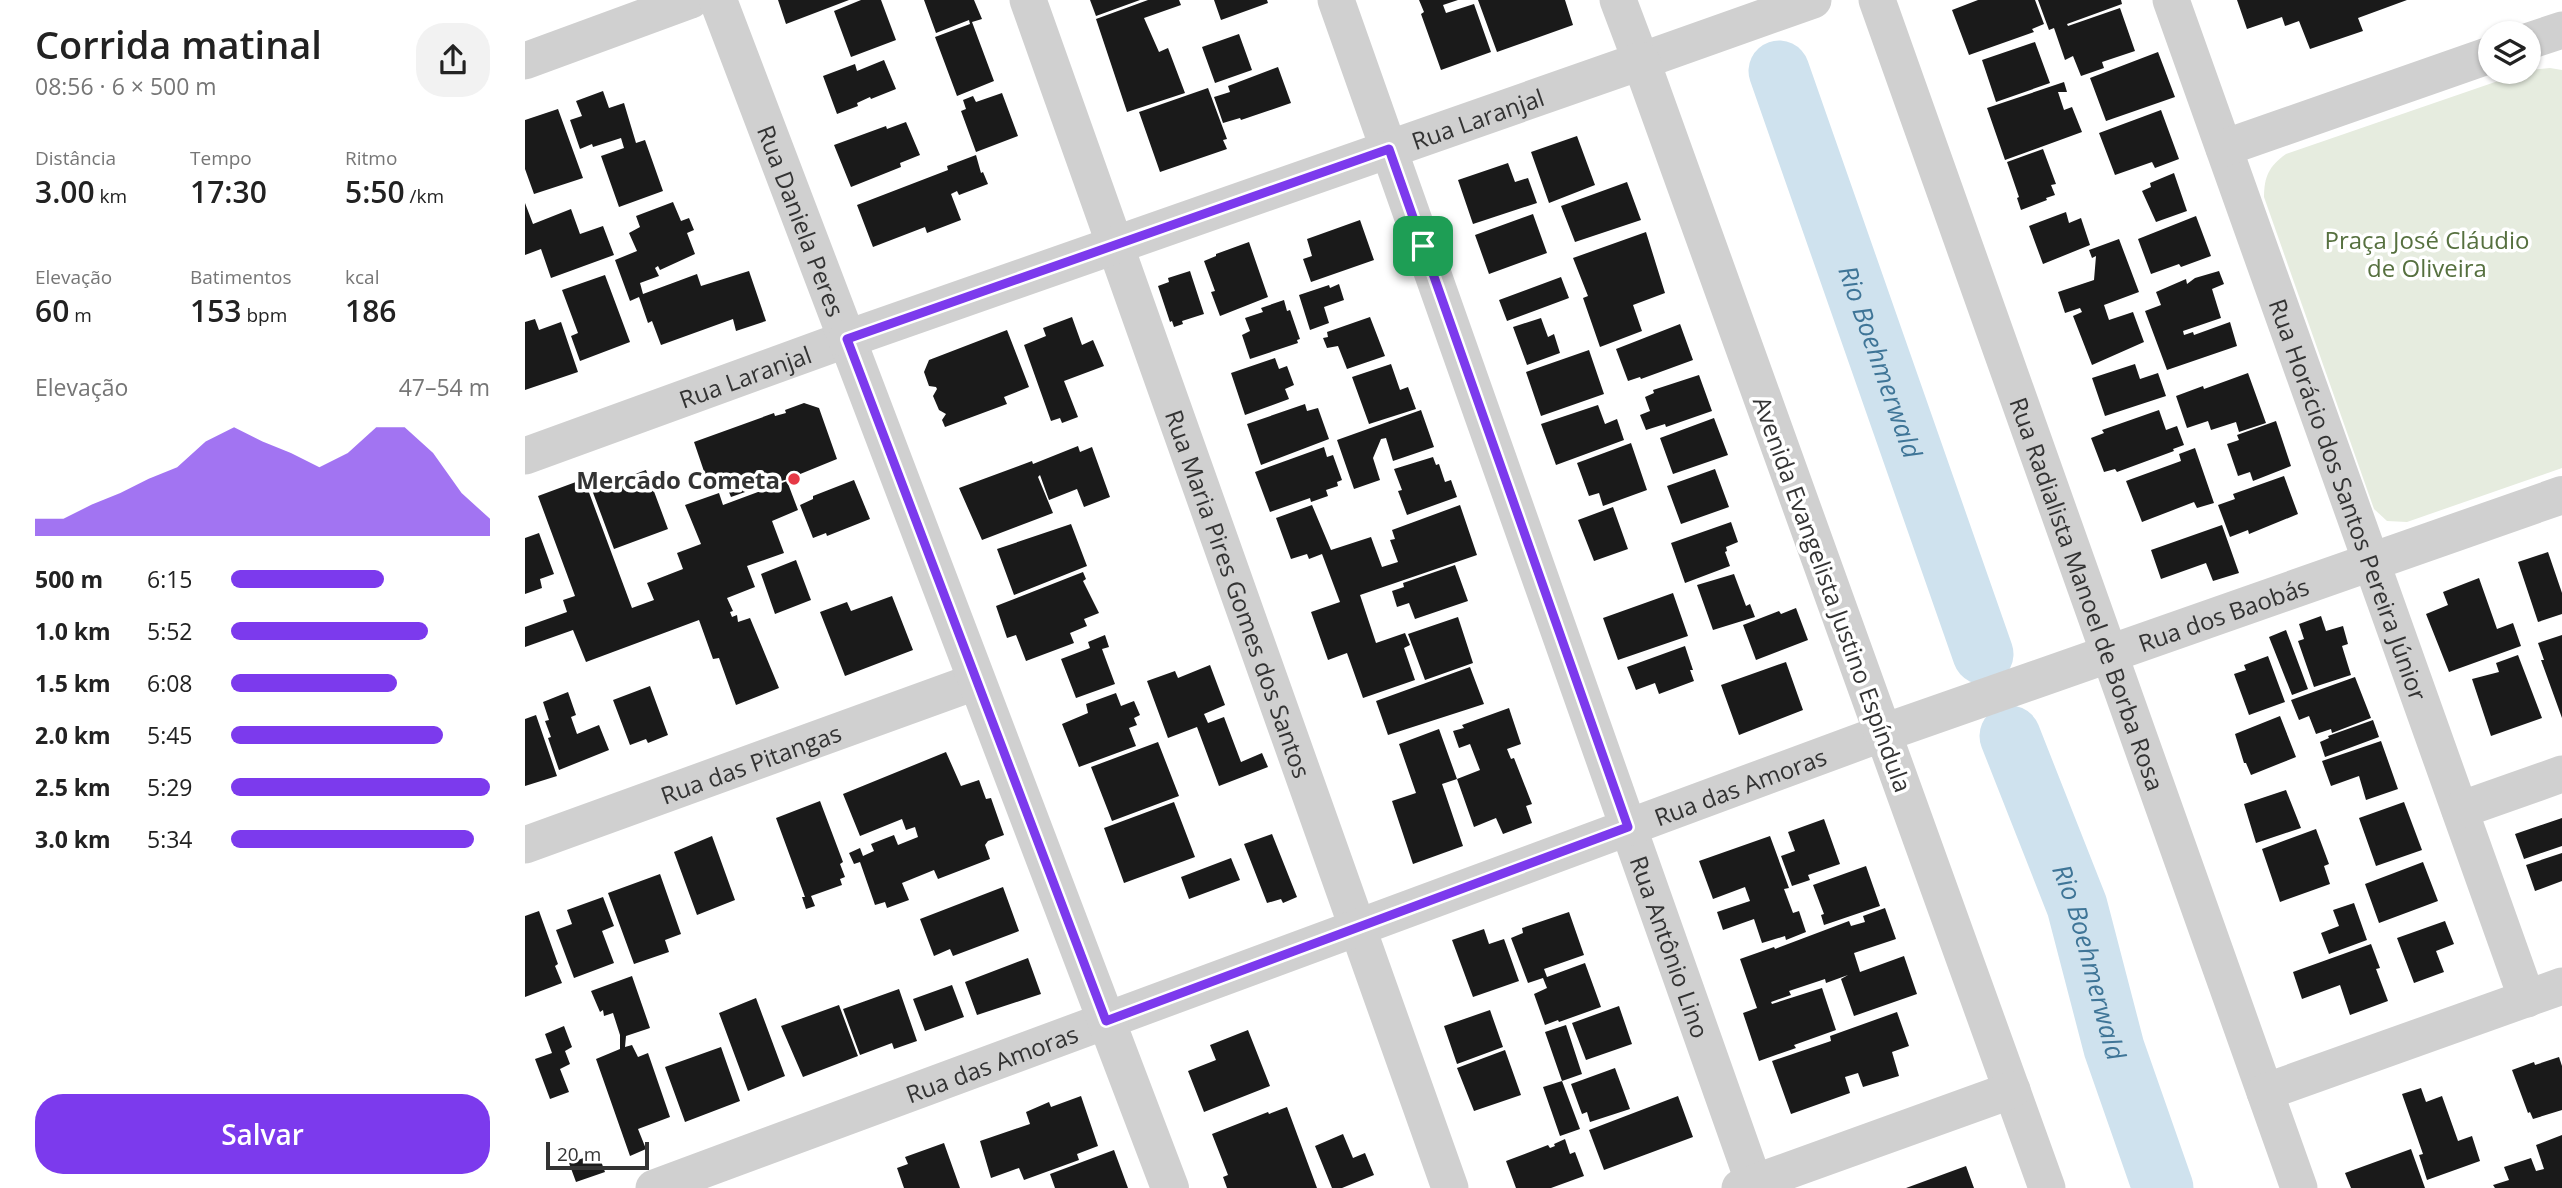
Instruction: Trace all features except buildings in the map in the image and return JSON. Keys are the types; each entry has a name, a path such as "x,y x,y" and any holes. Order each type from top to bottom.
{"street":[{"path":"525,61 691,0"},
{"name":"Rua Daniela Peres","path":"718,0 1170,1188"},
{"name":"Rua Maria Pires Gomes dos Santos","path":"1028,0 1450,1188"},
{"name":"Rua Antônio Lino","path":"1336,0 1628,827 1747,1186"},
{"name":"Avenida Evangelista Justino Espíndula","path":"1618,0 2047,1188"},
{"path":"1641,61 1813,0"},
{"name":"Rua Radialista Manoel de Borba Rosa","path":"1877,0 2299,1188"},
{"name":"Rua Horácio dos Santos Pereira Júnior","path":"2171,0 2527,999"},
{"path":"2541,37 2562,30"},
{"path":"2224,148 2478,59"},
{"name":"Rua Laranjal","path":"525,456 847,339 1641,61"},
{"name":"Rua dos Baobás","path":"1883,733 2562,495"},
{"name":"Rua das Pitangas","path":"525,845 977,681"},
{"name":"Rua das Amoras","path":"654,1188 1883,733"},
{"path":"2460,810 2562,774"},
{"path":"2265,1092 2562,986"},
{"path":"1747,1186 2012,1090"}],"green space":[{"name":"Praça José Cláudio de Oliveira","path":"2541,69 2562,70 2562,468 2407,522 2387,521 2374,509 2264,197 2266,178 2275,163 2286,154 2489,84 2541,84"}],"waterway":[{"name":"Rio Boehmerwald","path":"1779,71 1983,654"},
{"name":"Rio Boehmerwald","path":"2010,736 2077,906 2114,1048 2163,1188"}],"place":[{"name":"Mercado Cometa","path":"794,479"}],"route":[{"path":"1389,149 1423,246 1628,827 1106,1021 847,339 1389,149"}]}
